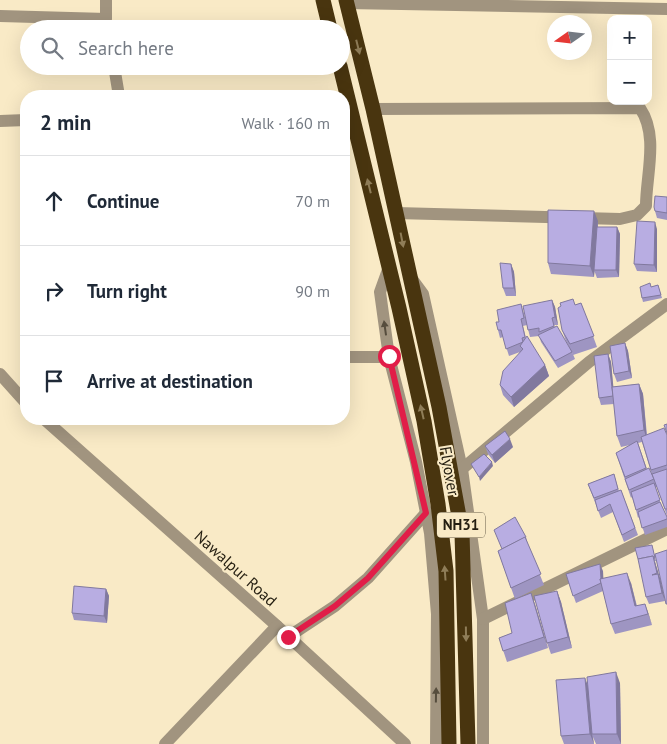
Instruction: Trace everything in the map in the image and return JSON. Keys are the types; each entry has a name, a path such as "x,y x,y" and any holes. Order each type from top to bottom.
{"highway":[{"path":"323,0 328,20"},
{"name":"NH31","path":"347,2 373,109 409,275"},
{"name":"NH31","path":"342,75 346,90"},
{"name":"NH31","path":"350,106 390,267"},
{"name":"Flyover","path":"390,267 424,420 438,504 446,571 449,744"},
{"name":"Flyover","path":"409,275 439,407 462,533 468,744"}],"street":[{"path":"106,0 107,20"},
{"path":"347,2 667,9"},
{"path":"0,16 54,20"},
{"path":"116,75 118,90"},
{"path":"373,109 640,108 648,123 650,151 646,206 637,215 620,219 396,213"},
{"path":"0,121 20,120"},
{"path":"390,267 380,292 389,356 430,533 437,614 436,744"},
{"path":"409,275 423,294 462,468 483,619 483,744"},
{"path":"462,468 588,362 667,304"},
{"path":"350,357 389,356"},
{"path":"0,374 20,396"},
{"name":"Nawalpur Road","path":"53,425 405,744"},
{"path":"288,637 335,606 368,578 426,513"},
{"path":"483,619 667,529"},
{"path":"165,744 277,626"}],"building":[{"path":"655,196 667,197 667,213 655,211"},
{"path":"548,210 594,211 590,266 548,263"},
{"path":"637,221 655,222 654,265 634,264"},
{"path":"597,227 617,227 616,270 594,270"},
{"path":"500,263 511,264 514,288 503,288"},
{"path":"650,283 651,287 658,285 661,295 642,298 640,287"},
{"path":"573,299 575,305 581,303 594,336 570,344 562,330 558,308 561,306 560,303"},
{"path":"552,300 555,317 552,318 554,326 539,332 539,328 528,330 523,306"},
{"path":"521,304 524,318 521,319 525,337 522,338 523,342 506,349 501,330 498,330 496,322 499,322 497,310"},
{"path":"557,326 572,352 555,361 538,335"},
{"path":"527,336 545,365 511,397 500,385 503,371 523,349 520,346"},
{"path":"625,343 629,371 614,374 610,346"},
{"path":"608,354 613,396 599,398 594,356"},
{"path":"639,384 644,430 617,436 612,387"},
{"path":"664,428 667,435 667,465 651,470 641,437"},
{"path":"505,431 510,439 492,455 485,446"},
{"path":"637,441 646,468 625,477 616,453"},
{"path":"484,454 492,462 479,477 471,464"},
{"path":"649,468 654,479 629,490 625,479"},
{"path":"667,469 667,509 665,509 652,474"},
{"path":"614,474 618,489 594,498 588,484"},
{"path":"654,483 660,500 636,510 631,492"},
{"path":"621,490 635,528 622,535 610,504 598,511 595,500"},
{"path":"660,502 667,519 642,528 638,512"},
{"path":"515,517 526,537 502,549 494,530"},
{"path":"525,537 541,574 511,588 498,551"},
{"path":"652,545 655,558 653,556 638,559 635,548"},
{"path":"667,550 667,604 666,604 655,554"},
{"path":"653,556 657,573 652,575 658,574 662,593 646,597 638,559"},
{"path":"600,564 601,583 573,596 566,574"},
{"path":"627,573 635,606 645,604 648,614 611,624 600,579"},
{"path":"74,586 106,589 104,616 72,613"},
{"path":"557,591 568,637 547,643 534,596"},
{"path":"531,593 544,637 503,651 499,638 512,633 505,603"},
{"path":"616,672 617,734 592,734 587,677"},
{"path":"585,678 590,734 561,736 556,680"}],"route":[{"path":"288,637 335,606 368,578 426,513 416,462 389,356"}]}
